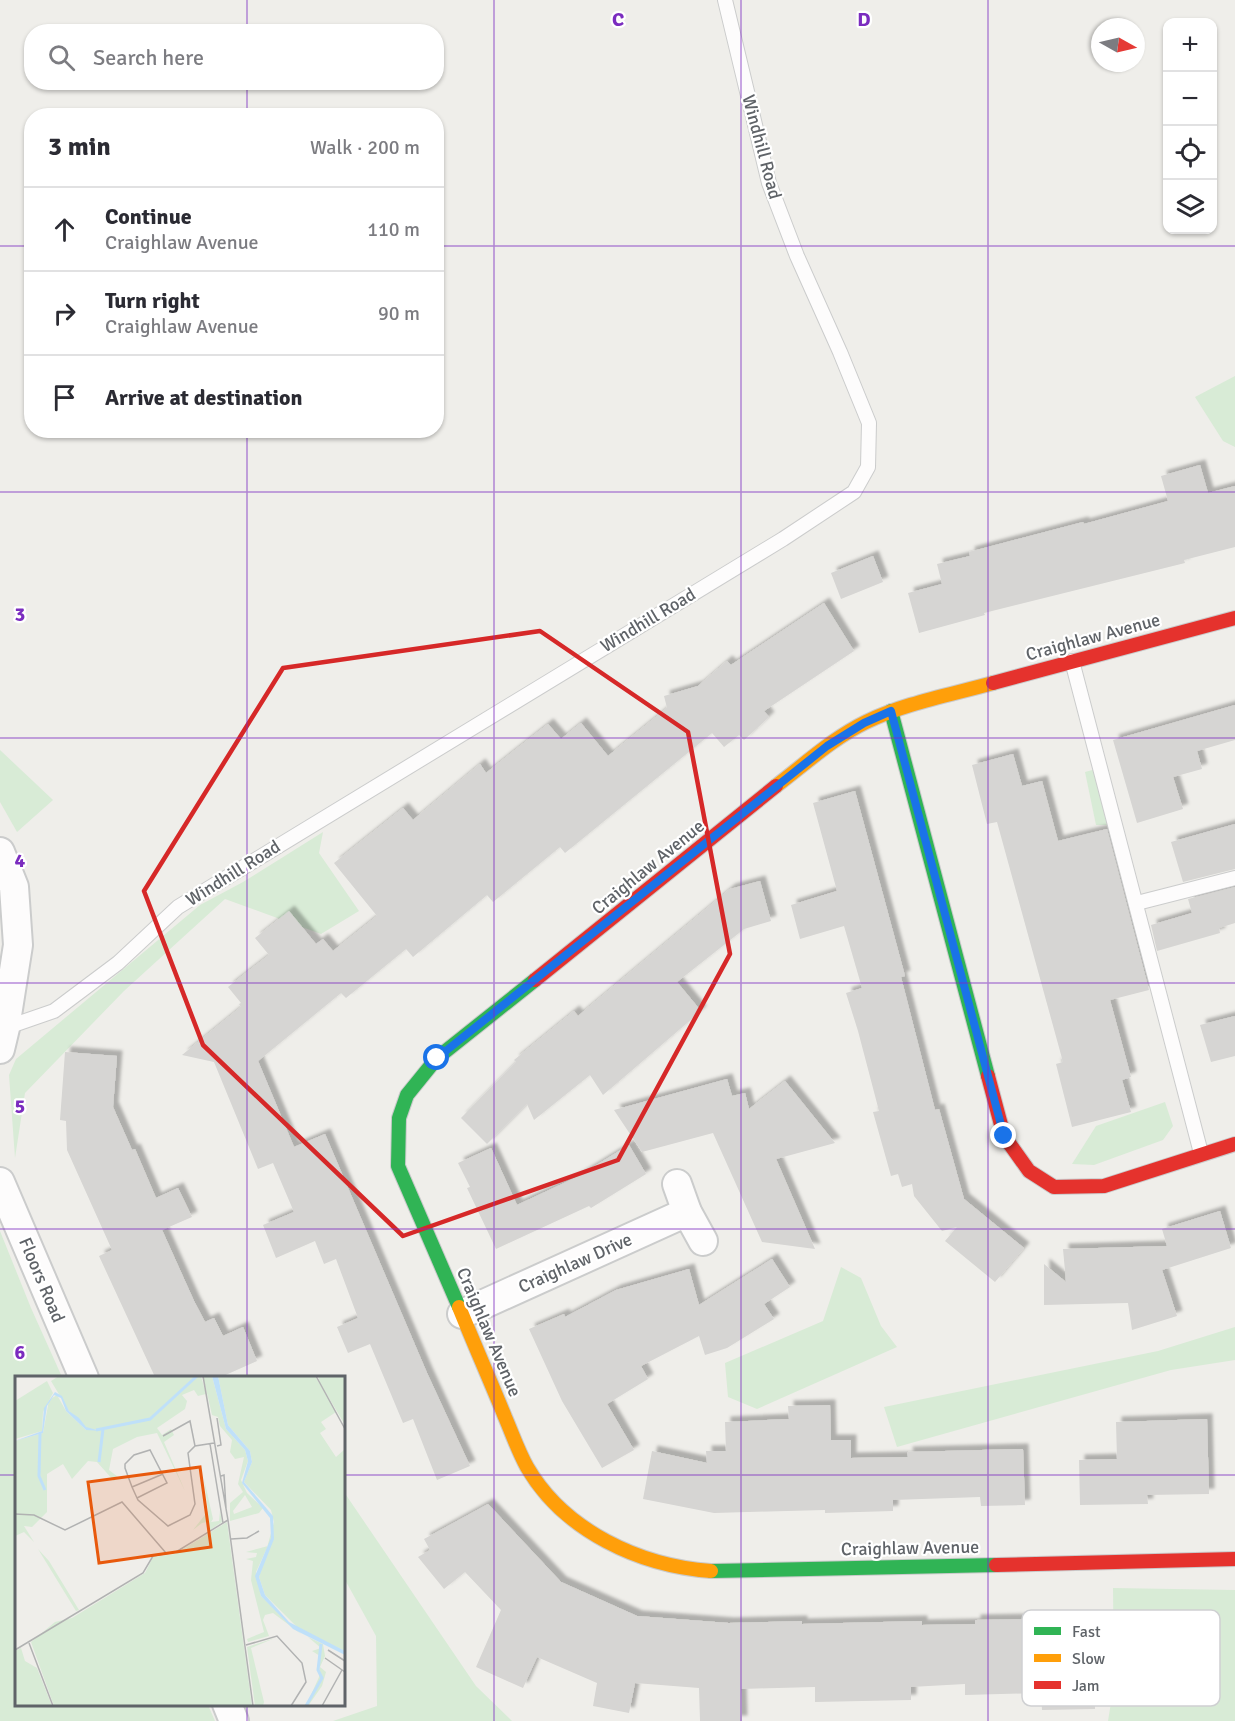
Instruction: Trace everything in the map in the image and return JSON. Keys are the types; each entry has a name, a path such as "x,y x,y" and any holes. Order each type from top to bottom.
{"street":[{"name":"Craighlaw Avenue","path":"1235,618 891,711 864,723 827,746 437,1058 415,1081 401,1105 396,1135 398,1166 527,1467 547,1494 574,1520 603,1539 633,1554 680,1568 718,1571 1235,1559"},
{"path":"891,711 1004,1136 1029,1171 1054,1187 1104,1186 1235,1144"},
{"path":"0,852 14,886 18,945 3,1039"},
{"name":"Floors Road","path":"0,1182 84,1376"},
{"path":"677,1184 687,1212 703,1241"},
{"name":"Craighlaw Drive","path":"462,1314 687,1212"},
{"path":"228,1706 234,1721"}],"lane":[{"name":"Windhill Road","path":"3,1039 54,1011 118,963 178,907 783,539 854,492 868,467 869,423 797,256 769,183 725,0"},
{"path":"1072,661 1202,1153"},
{"path":"1137,903 1235,878"}],"highlighted area":[{"path":"540,631 688,732 730,954 618,1160 403,1236 203,1045 144,891 283,668"}],"green space":[{"path":"1235,376 1235,447 1223,441 1195,397"},
{"path":"0,750 53,800 17,832 0,802"},
{"path":"1096,769 1107,825 1096,825 1085,772"},
{"path":"323,832 319,853 359,911 321,934 225,899 124,991 25,1093 15,1158 9,1075 16,1059 200,905 243,882"},
{"path":"1165,1102 1173,1126 1163,1140 1094,1165 1072,1164 1096,1126"},
{"path":"0,1231 62,1376 15,1376 15,1706 208,1706 215,1721 0,1721"},
{"path":"841,1267 861,1278 881,1326 897,1347 757,1409 728,1397 725,1363 823,1321"},
{"path":"1235,1327 1235,1360 1171,1370 897,1447 884,1407 1158,1351"},
{"path":"345,1493 476,1686 512,1721 333,1721 377,1706 376,1636 345,1580"},
{"path":"1113,1588 1235,1590 1235,1721 1108,1721 1110,1706 1220,1706 1220,1610 1113,1610"}],"building":[{"path":"1200,465 1208,493 1235,486 1235,547 1184,560 1185,563 984,613 985,615 919,633 908,593 942,584 937,564 970,556 969,552 1168,501 1161,476"},
{"path":"873,556 883,582 841,599 831,573"},
{"path":"824,603 854,651 764,711 769,717 744,740 739,735 724,747 712,733 565,853 560,847 493,902 487,895 413,957 406,949 346,998 341,993 258,1061 294,1147 325,1134 427,1373 470,1466 437,1480 413,1419 403,1423 370,1344 348,1353 337,1327 358,1318 336,1259 324,1264 315,1241 276,1258 263,1225 294,1212 273,1163 258,1169 214,1062 182,1055 241,1007 239,1004 241,1003 228,987 269,955 255,938 289,911 316,944 323,939 333,951 377,916 334,863 403,808 413,820 480,764 486,773 548,724 561,739 581,723 608,756 667,708 664,696 698,686 727,661 731,665"},
{"path":"1235,705 1235,740 1197,751 1202,769 1173,777 1183,809 1137,823 1113,740"},
{"path":"1013,754 1022,786 1042,781 1058,841 1107,829 1149,990 1110,1000 1131,1077 1122,1080 1131,1112 1072,1127 1056,1064 1063,1062 997,822 987,824 972,765"},
{"path":"855,791 905,976 901,977 935,1110 939,1109 964,1199 1024,1248 995,1282 945,1241 957,1227 942,1231 914,1196 912,1184 902,1187 898,1174 891,1176 873,1112 879,1111 846,993 862,988 844,926 800,939 791,905 837,891 813,803"},
{"path":"1235,824 1235,869 1183,882 1171,842"},
{"path":"760,881 771,921 744,929 677,982 701,1011 603,1095 590,1075 534,1120 527,1104 487,1144 461,1118 516,1062 514,1060 574,1011 578,1016 730,889"},
{"path":"1235,887 1235,923 1219,928 1220,933 1157,951 1151,925 1192,913 1188,899"},
{"path":"1235,1016 1235,1056 1211,1062 1200,1025"},
{"path":"65,1052 117,1056 113,1107 132,1150 135,1149 156,1198 178,1188 192,1217 162,1230 194,1301 205,1322 214,1318 223,1336 243,1327 257,1361 223,1376 155,1376 99,1256 112,1250 67,1150 66,1121 60,1120"},
{"path":"727,1079 732,1096 745,1093 749,1109 785,1081 835,1143 776,1159 815,1249 762,1242 713,1133 642,1152 614,1110"},
{"path":"629,1145 646,1174 591,1208 589,1206 496,1249 467,1188 470,1187 458,1163 491,1148 517,1205 577,1177"},
{"path":"1220,1211 1231,1248 1162,1270 1177,1316 1132,1330 1128,1303 1044,1305 1044,1264 1066,1282 1063,1249 1167,1246 1162,1229"},
{"path":"772,1259 790,1287 764,1304 774,1319 727,1348 705,1355 699,1336 641,1366 648,1379 607,1404 634,1450 602,1468 562,1401 529,1329 564,1314 565,1317 616,1290 689,1269 699,1305"},
{"path":"830,1405 831,1440 851,1440 851,1458 908,1457 907,1452 1023,1449 1025,1505 981,1506 980,1497 893,1500 893,1511 714,1513 643,1499 652,1451 707,1463 706,1451 726,1451 725,1422 789,1419 788,1406"},
{"path":"1207,1419 1209,1494 1147,1495 1148,1504 1080,1505 1079,1460 1117,1459 1116,1422"},
{"path":"488,1504 561,1582 637,1616 729,1623 802,1621 802,1624 922,1621 922,1625 975,1624 975,1620 1022,1619 1022,1694 965,1695 965,1684 911,1687 911,1700 815,1702 815,1687 741,1689 742,1721 700,1721 699,1688 635,1683 629,1713 593,1706 597,1683 537,1657 523,1688 476,1667 501,1610 465,1572 444,1589 418,1557 430,1550 424,1539"},
{"path":"1042,1706 1095,1706 1095,1709 1042,1710"}],"traffic: fast":[{"path":"891,711 988,1076"},
{"path":"459,1307 398,1166 399,1118 407,1095 437,1058 535,980"},
{"path":"711,1571 996,1565"}],"traffic: slow":[{"path":"776,786 831,743 866,722 912,704 993,683"},
{"path":"459,1307 527,1467 561,1510 583,1527 631,1553 684,1568 711,1571"}],"traffic: jam":[{"path":"993,683 1235,618"},
{"path":"535,980 776,786"},
{"path":"988,1076 1004,1136 1029,1171 1054,1187 1104,1186 1235,1144"},
{"path":"996,1565 1235,1559"}],"route":[{"path":"437,1058 827,746 864,723 891,711 1004,1136"}]}
